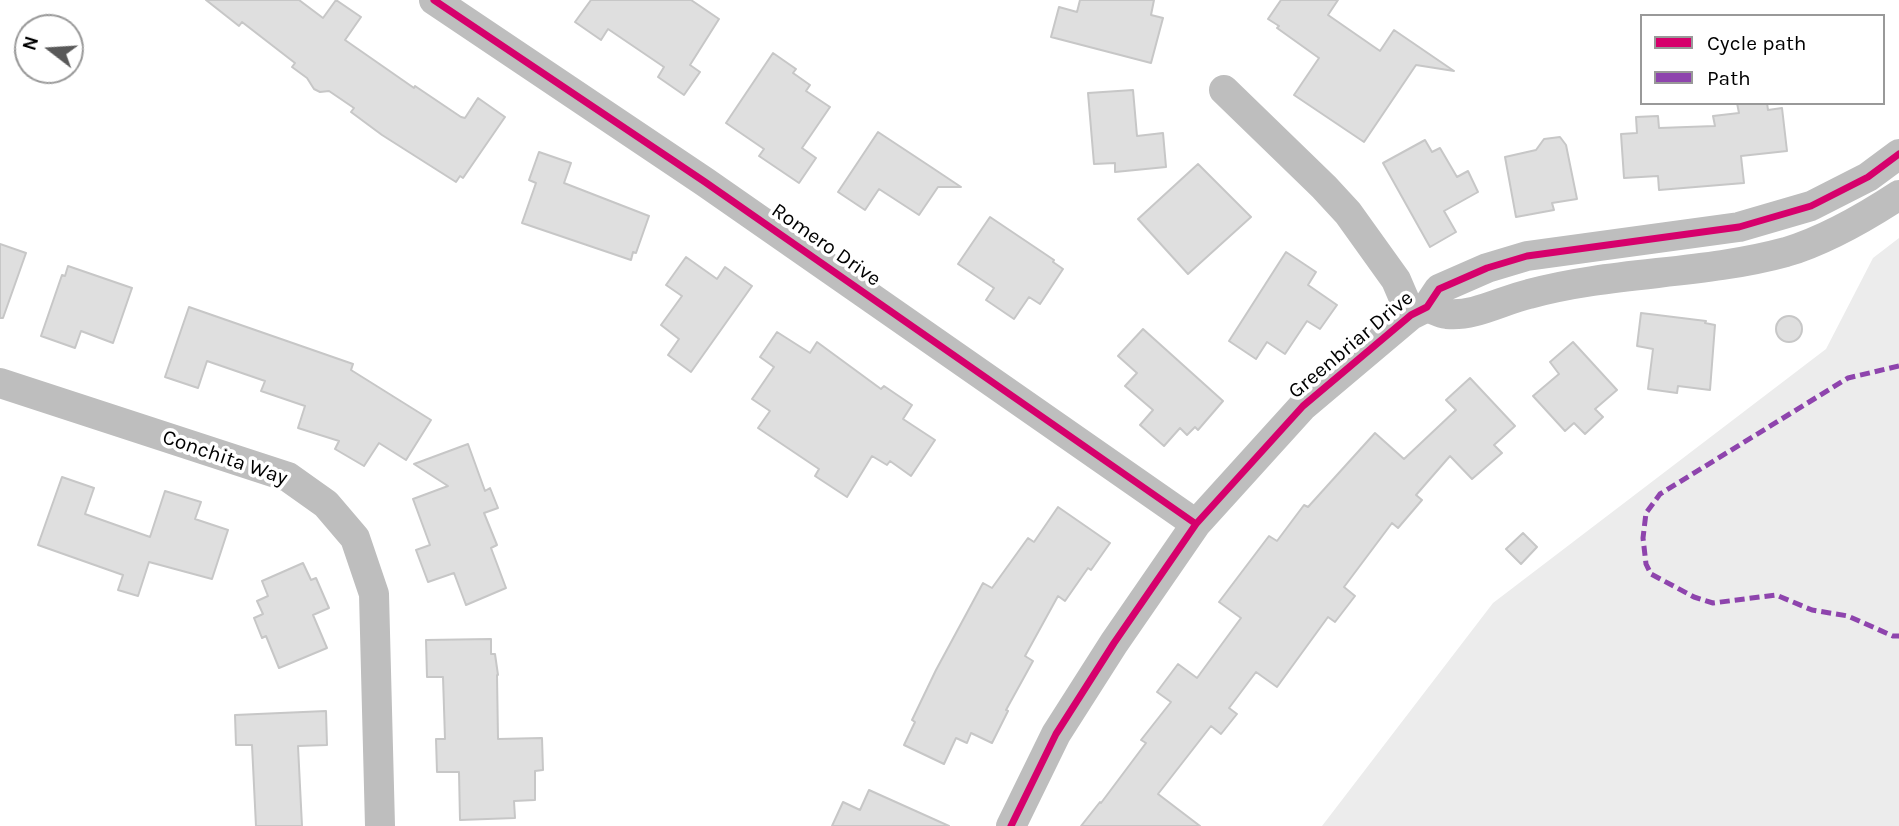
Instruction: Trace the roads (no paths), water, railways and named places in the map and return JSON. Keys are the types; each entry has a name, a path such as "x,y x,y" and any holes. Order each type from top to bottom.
{"street":[{"name":"Romero Drive","path":"434,0 705,183 1196,524"},
{"path":"1224,90 1348,213 1419,311"},
{"name":"Greenbriar Drive","path":"1011,826 1056,734 1114,643 1196,524 1303,406 1419,311 1439,289 1487,268 1527,256 1739,227 1811,206 1868,177 1899,154"},
{"name":"Greenbriar Drive","path":"1419,311 1463,313 1560,286 1689,269 1786,252 1867,216 1899,195"},
{"name":"Conchita Way","path":"0,383 288,477 326,504 355,538 374,594 380,826"}]}
